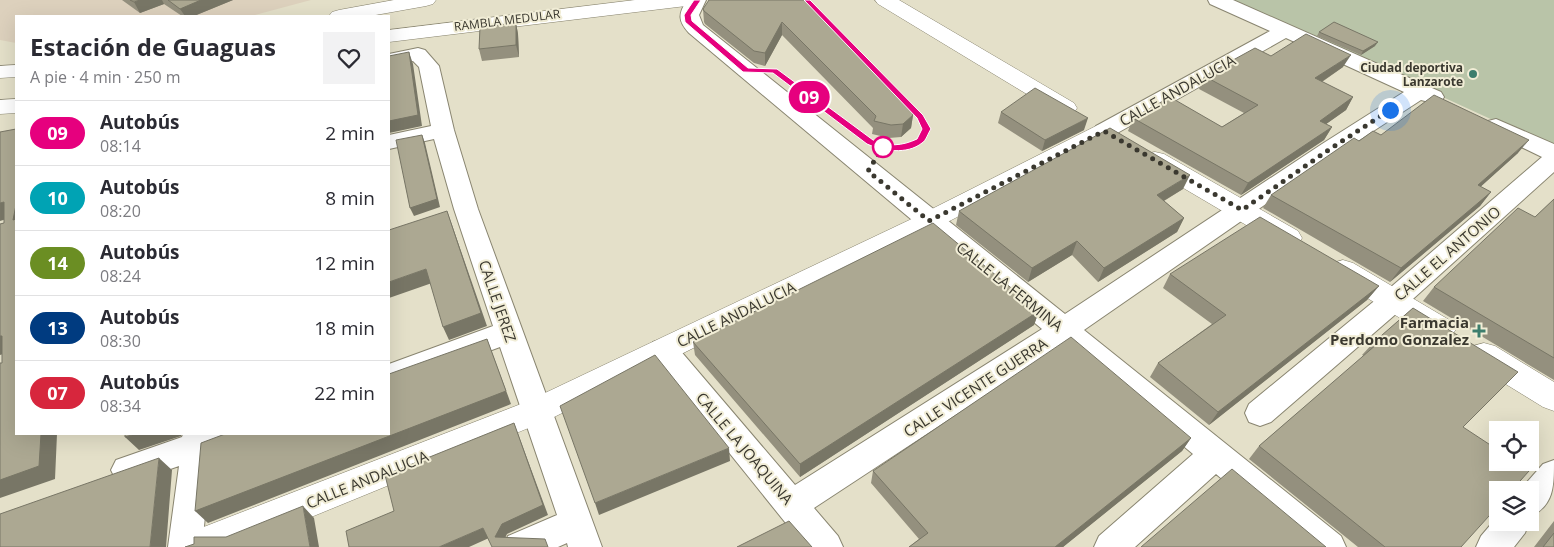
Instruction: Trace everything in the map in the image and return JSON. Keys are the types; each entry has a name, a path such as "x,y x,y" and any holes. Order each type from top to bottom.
{"street":[{"path":"344,15 426,0"},
{"name":"RAMBLA MEDULAR","path":"390,36 435,28 686,0"},
{"name":"CALLE LA FERMINA","path":"697,0 688,15 688,22 696,29 1214,455 1329,547"},
{"path":"885,0 1104,131 1394,300 1554,398"},
{"path":"1217,0 1447,104"},
{"name":"CALLE ANDALUCIA","path":"196,547 538,411 929,221 1104,131 1284,31"},
{"name":"CALLE JEREZ","path":"390,60 418,54 429,66 443,130 457,212 509,332 580,535"},
{"path":"0,72 15,71"},
{"name":"CALLE VICENTE GUERRA","path":"791,505 1064,330 1330,149 1420,91"},
{"path":"0,107 15,106"},
{"path":"1483,120 1550,160"},
{"path":"390,142 443,130"},
{"name":"CALLE EL ANTONIO","path":"1260,413 1394,300 1550,160"},
{"path":"390,376 509,332"},
{"name":"CALLE LA JOAQUINA","path":"663,350 826,547"},
{"path":"103,479 197,440 224,435"},
{"path":"185,547 197,440"},
{"path":"1110,547 1214,455"},
{"path":"1539,492 1554,474"},
{"path":"1493,547 1506,531"},
{"path":"520,547 580,535"}],"shaded area":[{"path":"0,0 311,0 255,15 15,15 15,43 0,40"}],"green space":[{"name":"Ciudad deportiva Lanzarote","path":"1231,0 1554,0 1554,148"}],"building":[{"path":"168,0 201,0 180,9"},
{"path":"709,0 804,0 912,109 913,115 903,124 891,125 874,121 876,116 782,22 765,53 754,51 704,11 703,9"},
{"path":"1334,22 1378,42 1363,51 1319,32"},
{"path":"516,23 516,45 479,49 480,27"},
{"path":"1306,34 1351,55 1315,78 1353,97 1320,121 1332,127 1248,183 1133,118 1170,97 1222,127 1258,105 1204,76 1255,48 1271,56"},
{"path":"409,52 418,115 390,121 390,56"},
{"path":"1035,88 1088,118 1045,140 1001,112"},
{"path":"1434,95 1529,140 1478,185 1491,192 1401,268 1271,195 1354,138 1359,141 1373,131 1381,135"},
{"path":"1110,128 1190,175 1157,195 1184,218 1104,268 1077,241 1032,268 959,211"},
{"path":"15,129 15,210 13,220 15,219 15,435 41,435 39,466 0,480 0,363 2,363 2,336 0,336 0,224 4,223 4,202 0,203 0,132"},
{"path":"422,135 437,199 410,208 396,140"},
{"path":"1554,199 1554,358 1434,287 1518,208 1535,217"},
{"path":"447,211 481,313 443,327 426,269 390,282 390,230"},
{"path":"1260,217 1379,286 1218,412 1158,363 1226,315 1170,274"},
{"path":"933,223 1039,311 800,464 693,342"},
{"path":"1413,308 1518,372 1463,427 1489,444 1489,471 1529,471 1520,481 1489,481 1489,516 1461,547 1385,547 1259,446 1377,344 1374,342"},
{"path":"1071,337 1191,438 1055,547 909,547 928,533 873,471"},
{"path":"487,339 506,391 195,511 201,443 222,435 390,435 390,374"},
{"path":"655,355 729,448 595,503 560,406"},
{"path":"514,423 543,505 502,524 495,537 545,539 548,547 492,547 483,528 439,547 349,547 346,531 394,511 385,475"},
{"path":"159,458 150,547 0,547 0,514"},
{"path":"1232,469 1326,547 1141,547"},
{"path":"303,506 310,547 185,547 194,544 194,537 226,537"},
{"path":"789,521 812,547 737,547"},
{"path":"1554,533 1554,547 1543,547"}],"bus line":[{"name":"09","path":"697,0 688,15 688,22 746,70 774,71 870,142 880,147 891,149 903,148 913,146 920,141 925,136 925,123 808,0"}],"place":[{"name":"Ciudad deportiva Lanzarote","path":"1473,74"},
{"name":"Farmacia Perdomo Gonzalez","path":"1479,331"}],"route":[{"path":"883,147 868,171 929,221 1104,131 1242,210 1390,110"}]}
